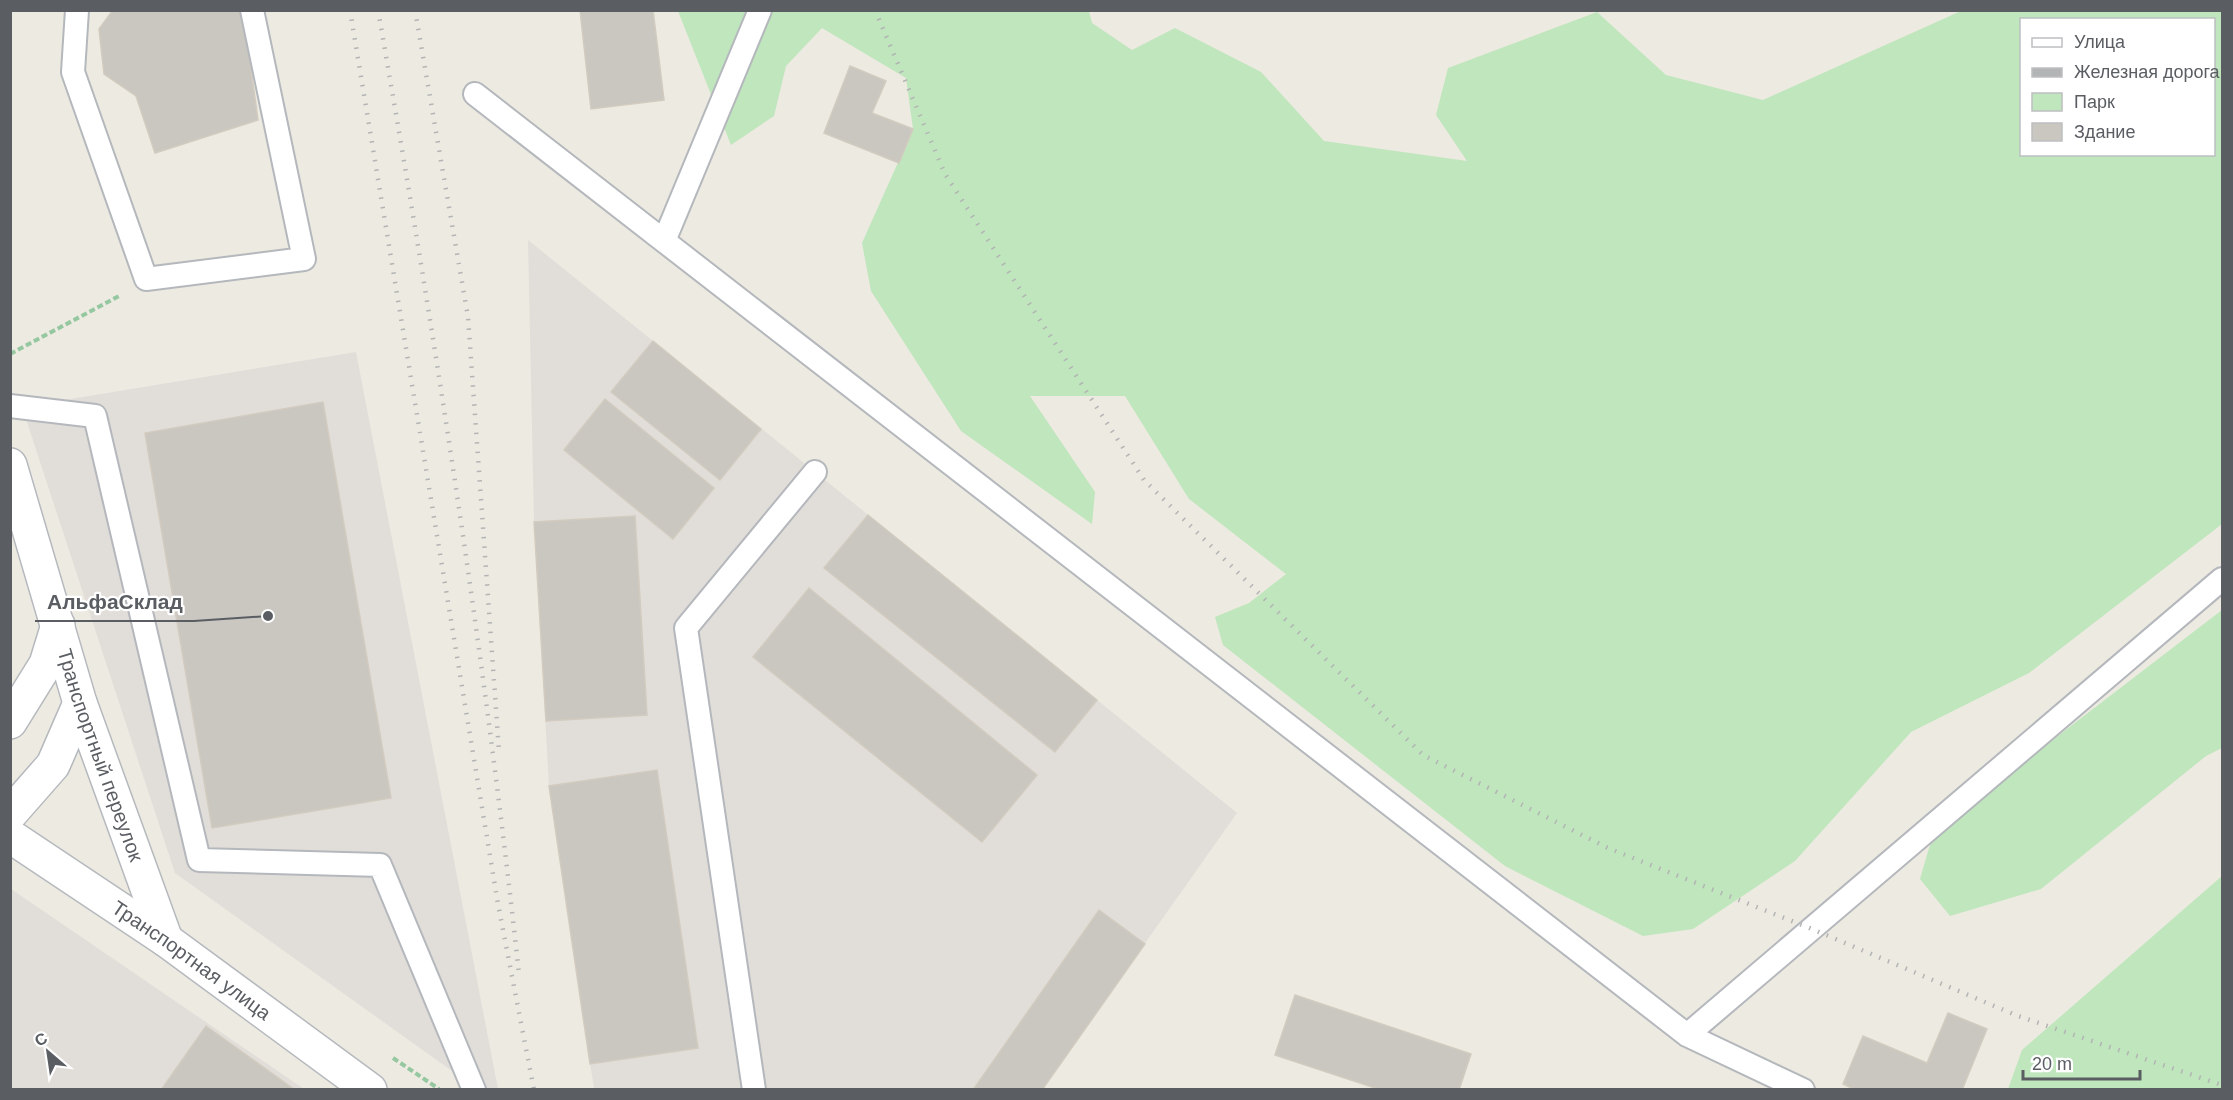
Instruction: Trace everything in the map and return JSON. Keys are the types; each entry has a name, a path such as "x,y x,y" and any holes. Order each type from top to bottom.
{"street":[{"name":"Транспортный переулок","path":"10,465 80,703 166,940"},
{"path":"10,722 46,664 57,625"},
{"path":"10,814 53,765 80,703"},
{"name":"Транспортная улица","path":"10,836 166,940 369,1089"}],"lane":[{"path":"77,10 73,72 146,279 304,259 252,10"},
{"path":"664,241 760,10"},
{"path":"475,94 1687,1035 1803,1089"},
{"path":"10,406 95,416 199,860 380,865 474,1089"},
{"path":"754,1089 686,628 815,472"},
{"path":"1687,1035 2223,579"}],"path":[{"path":"10,354 146,279"}],"shaded area":[{"path":"528,240 1237,813 1042,1089 594,1089 549,786 534,522"},
{"path":"356,352 498,1089 478,1089 473,1086 175,873 22,407"},
{"path":"11,889 304,1089 11,1089"}],"green space":[{"path":"678,11 1089,11 1092,23 1132,50 1175,28 1261,72 1324,141 1467,161 1436,115 1448,68 1597,12 1666,75 1763,100 1961,11 2222,11 2222,524 2029,673 1911,732 1795,861 1693,929 1643,936 1505,866 1223,645 1215,617 1249,603 1286,574 1189,499 1125,396 1030,396 1095,492 1092,524 961,431 871,291 862,243 913,129 906,78 822,28 786,66 774,116 731,145"},
{"path":"2222,610 2222,748 2206,756 2041,889 1950,916 1920,879 1934,831"},
{"path":"2222,876 2222,1089 2008,1089 2022,1050"}],"building":[{"path":"113,10 243,10 258,120 155,153 136,96 104,74 99,29"},
{"path":"580,10 653,10 664,100 591,109"},
{"path":"850,66 886,81 872,113 913,129 899,163 824,133"},
{"path":"653,341 761,429 720,480 611,392"},
{"path":"605,399 714,488 673,539 564,450"},
{"path":"323,402 391,798 212,828 145,433"},
{"path":"868,515 1097,700 1055,752 824,568"},
{"path":"635,516 647,715 546,721 534,522"},
{"path":"809,588 1037,775 982,842 753,657"},
{"path":"657,770 698,1048 590,1064 549,786"},
{"path":"1099,910 1145,944 1042,1090 973,1090"},
{"path":"1295,995 1471,1054 1459,1090 1381,1090 1275,1055"},
{"path":"1948,1013 1987,1029 1962,1090 1856,1090 1843,1084 1863,1036 1927,1063"},
{"path":"206,1026 295,1090 161,1090"}],"railway":[{"path":"350,10 498,904 534,1090"},
{"path":"378,10 419,250 474,611 519,974"},
{"path":"415,10 468,317 499,751"},
{"path":"875,10 945,174 1144,480 1423,755 1608,848 1812,929 2018,1016 2222,1085"}],"place":[{"name":"АльфаСклад","path":"268,616"}]}
